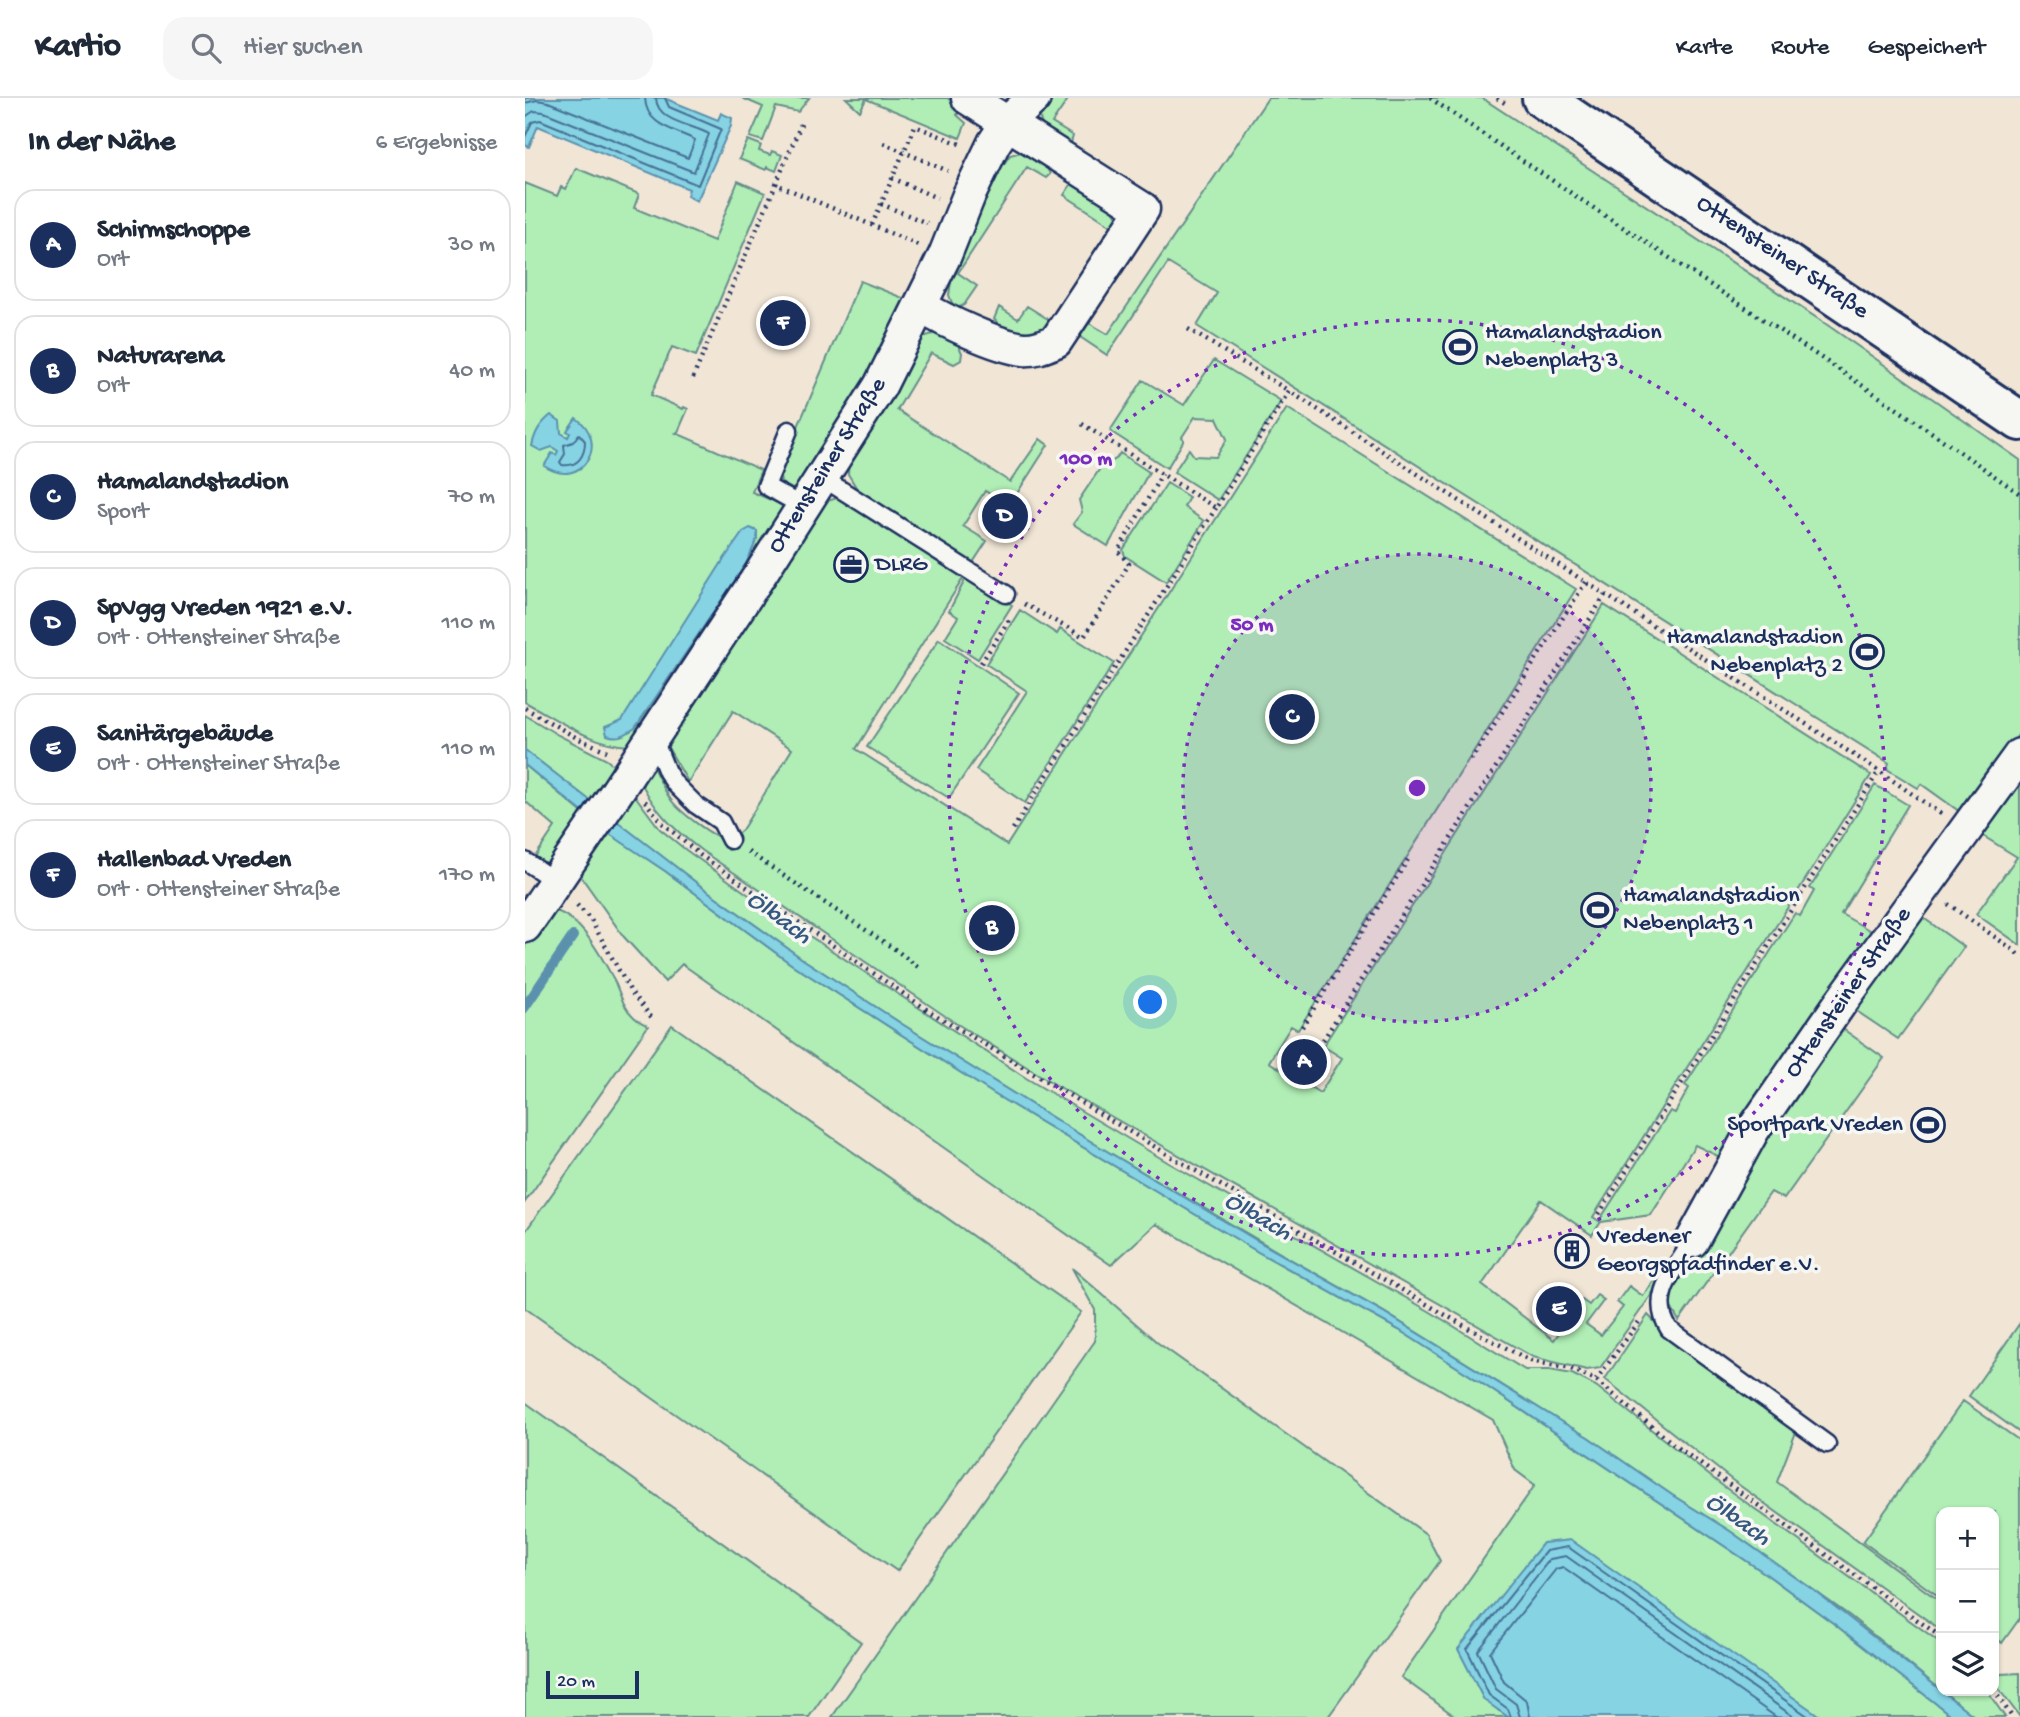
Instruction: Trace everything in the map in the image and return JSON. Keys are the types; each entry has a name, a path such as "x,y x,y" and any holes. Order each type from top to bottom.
{"main road":[{"name":"Ottensteiner Straße","path":"1542,98 2020,421"}],"street":[{"path":"920,306 1007,345 1025,349 1056,341 1143,209 1010,110 968,98"},
{"name":"Ottensteiner Straße","path":"525,926 623,783 880,386 945,255 969,195 1010,110 1034,98"},
{"name":"Ottensteiner Straße","path":"1692,1241 1753,1130 1841,1002 2020,755"}],"lane":[{"path":"789,430 766,486 802,506"},
{"path":"821,477 1013,598"},
{"path":"653,737 667,772 675,784 696,805 721,822 730,840"},
{"path":"525,861 555,881"},
{"path":"1692,1241 1663,1291 1659,1304 1661,1316 1669,1329 1827,1444"}],"path":[{"path":"1430,98 1678,266 1897,408 2020,494"},
{"path":"692,378 801,124"},
{"path":"872,225 915,126 964,146"},
{"path":"883,143 953,173"},
{"path":"892,178 941,200"},
{"path":"776,184 921,247"},
{"path":"881,204 931,224"},
{"path":"1188,328 1879,771 1966,831"},
{"path":"1013,829 1289,391"},
{"path":"1082,424 1216,508"},
{"path":"1013,598 1084,637 1129,564 1118,551 1162,474"},
{"path":"1471,760 1586,582"},
{"path":"1323,1040 1605,595"},
{"path":"981,663 1014,612"},
{"path":"525,708 577,738 613,753 622,761 623,783 634,785 661,822 679,839 756,895 929,1011 1177,1160 1470,1329 1531,1361 1571,1369 1596,1380 1677,1447 1936,1633"},
{"path":"1599,1214 1879,771"},
{"path":"730,840 918,967"},
{"path":"1302,1027 1409,858"},
{"path":"555,881 591,920 631,992 652,1018"},
{"path":"1923,888 2015,950 2020,957"},
{"path":"1596,1380 1647,1310 1659,1304"},
{"path":"1998,1696 2012,1717"}],"green space":[{"path":"742,98 809,98 798,112 776,107 763,141 750,137 763,107"},
{"path":"846,98 947,98 960,106 957,115 966,123 960,138 866,99 860,111"},
{"path":"1046,98 1069,98 1052,123 1073,136 1071,143 1052,134 1040,121"},
{"path":"1268,98 1482,98 1826,324 2020,460 2020,732 1963,814 1921,784 1918,788 1887,769 1889,763 1197,326 1217,293 1168,263 1107,355 1080,337 1089,323 1108,334"},
{"path":"748,140 761,145 759,151 770,155 772,151 782,155 776,171 767,167 766,170 739,159"},
{"path":"1021,152 1046,166 1050,174 1046,178 1027,167 958,273 977,286 964,305 957,308 949,295 952,275 992,181 1010,155"},
{"path":"576,168 639,194 634,208 714,241 738,181 765,193 696,356 672,347 651,395 688,409 676,433 761,470 752,492 783,505 788,514 630,746 616,745 589,736 525,702 525,183 557,196 561,187 566,189"},
{"path":"1072,183 1112,208 1119,220 1115,228 1064,195"},
{"path":"860,281 908,300 881,360 796,491 781,483 779,471"},
{"path":"1027,306 1051,321 1045,331 1026,335 1000,326 994,319 999,307 1018,319"},
{"path":"936,333 956,340 962,353 961,360 954,364 931,353 897,410 1010,482 1040,439 1048,445 1009,506 985,491 963,526 987,541 972,564 859,492 848,474 849,460 916,339"},
{"path":"1214,360 1281,401 1218,500 1174,472 1189,449 1194,456 1216,457 1227,439 1217,418 1195,417 1167,468 1110,431 1143,380 1184,405"},
{"path":"1287,408 1576,589 1298,1030 1291,1026 1269,1062 1320,1093 1342,1058 1323,1046 1604,605 1871,775 1593,1217 1599,1221 1670,1111 1675,1113 1689,1088 1685,1085 1795,913 1800,916 1814,891 1810,888 1875,785 1908,805 1841,914 1878,935 1726,1160 1695,1145 1651,1215 1601,1222 1592,1235 1541,1200 1482,1285 1554,1340 1582,1300 1589,1305 1597,1295 1604,1300 1586,1324 1601,1335 1623,1307 1617,1302 1629,1286 1643,1296 1685,1239 1650,1297 1600,1368 1587,1370 1533,1357 1056,1085 954,1022 702,851 664,818 638,775 648,758 669,797 697,823 723,839 730,840 742,830 792,749 733,711 688,782 667,746 668,728 824,502 837,498 964,577 856,749 1007,845"},
{"path":"1120,453 1149,472 1108,546 1073,524 1082,512 1079,500 1101,467 1116,459"},
{"path":"1167,483 1189,497 1184,507 1204,521 1166,582 1125,556 1123,550"},
{"path":"966,578 1012,605 978,659 945,638 958,617 949,611"},
{"path":"1020,610 1057,634 1060,629 1114,663 1025,803 976,770 1027,691 986,664"},
{"path":"939,639 1019,693 949,798 867,747"},
{"path":"525,715 607,760 616,768 594,805 525,750"},
{"path":"525,765 586,816 554,862 543,862 535,857 555,827 525,801"},
{"path":"2020,771 2020,945 1976,914 2017,857 1975,831"},
{"path":"630,789 660,829 686,850 770,910 1026,1078 1429,1311 1525,1370 1550,1370 1572,1374 1596,1386 1719,1483 1936,1639 1936,1686 1850,1616 1730,1531 1588,1437 1384,1312 1095,1144 902,1024 804,960 611,817"},
{"path":"603,829 791,964 994,1094 1258,1252 1399,1330 1471,1376 1766,1574 1953,1717 1456,1717 1401,1677 1535,1485 1515,1470 1493,1420 1156,1224 1111,1265 682,964 665,982 624,937 575,868"},
{"path":"547,909 568,917 578,925 613,978 627,1008 648,1026 525,1202 525,936"},
{"path":"1918,914 1964,947 1898,1039 1852,1008"},
{"path":"672,1025 1081,1312 897,1571 525,1308 525,1232"},
{"path":"1840,1027 1884,1058 1784,1199 1771,1192 1679,1321 1669,1304 1674,1284 1757,1137"},
{"path":"1072,1268 1158,1343 1426,1534 1440,1561 1328,1717 832,1717 1095,1341 1095,1310"},
{"path":"1648,1315 1680,1348 1796,1432 1777,1482 1936,1598 1936,1626 1732,1480 1605,1379"},
{"path":"2020,1323 2020,1433 1969,1396"},
{"path":"1963,1401 2020,1441 2020,1618 2002,1643 1999,1640 1999,1507 1936,1507 1936,1594 1863,1542"},
{"path":"525,1402 861,1642 809,1717 525,1717"},
{"path":"2020,1673 2020,1717 1999,1689 2001,1674"},
{"path":"1948,1696 1990,1696 2005,1717 1975,1717"}],"water":[{"path":"525,98 664,98 718,120 721,113 732,118 731,126 697,201 687,196 689,189 538,126 529,147 525,145"},
{"path":"551,415 560,421 561,433 568,437 570,433 567,431 576,418 586,428 591,439 591,450 580,468 570,472 558,472 544,466 552,453 556,455 558,451 552,447 541,451 532,446 539,429"},
{"path":"750,528 757,531 757,539 746,564 635,728 621,736 607,735 605,727 622,720 724,559 743,532"},
{"path":"525,750 702,887 804,960 902,1024 1095,1144 1385,1313 1588,1437 1819,1594 1936,1686 1936,1696 1948,1696 1975,1717 1953,1717 1766,1574 1399,1330 1258,1252 994,1094 791,964 665,871 608,833 525,765"},
{"path":"1571,1540 1821,1717 1508,1717 1484,1700 1458,1649 1543,1543"}],"waterway":[{"path":"525,1007 573,936"}],"place":[{"name":"Hallenbad Vreden","path":"783,323"},
{"name":"Hamalandstadion Nebenplatz 3","path":"1460,347"},
{"name":"SpVgg Vreden 1921 e.V.","path":"1005,516"},
{"name":"DLRG","path":"851,565"},
{"name":"Hamalandstadion Nebenplatz 2","path":"1867,652"},
{"name":"Hamalandstadion","path":"1292,717"},
{"name":"Hamalandstadion Nebenplatz 1","path":"1598,910"},
{"name":"Naturarena","path":"992,928"},
{"name":"Schirmschoppe","path":"1304,1062"},
{"name":"Sportpark Vreden","path":"1928,1125"},
{"name":"Vredener Georgspfadfinder e.V.","path":"1572,1251"},
{"name":"Sanitärgebäude","path":"1559,1309"}],"water label":[{"name":"Ölbach","path":"778,919"},
{"name":"Ölbach","path":"1257,1218"},
{"name":"Ölbach","path":"1737,1521"}]}
